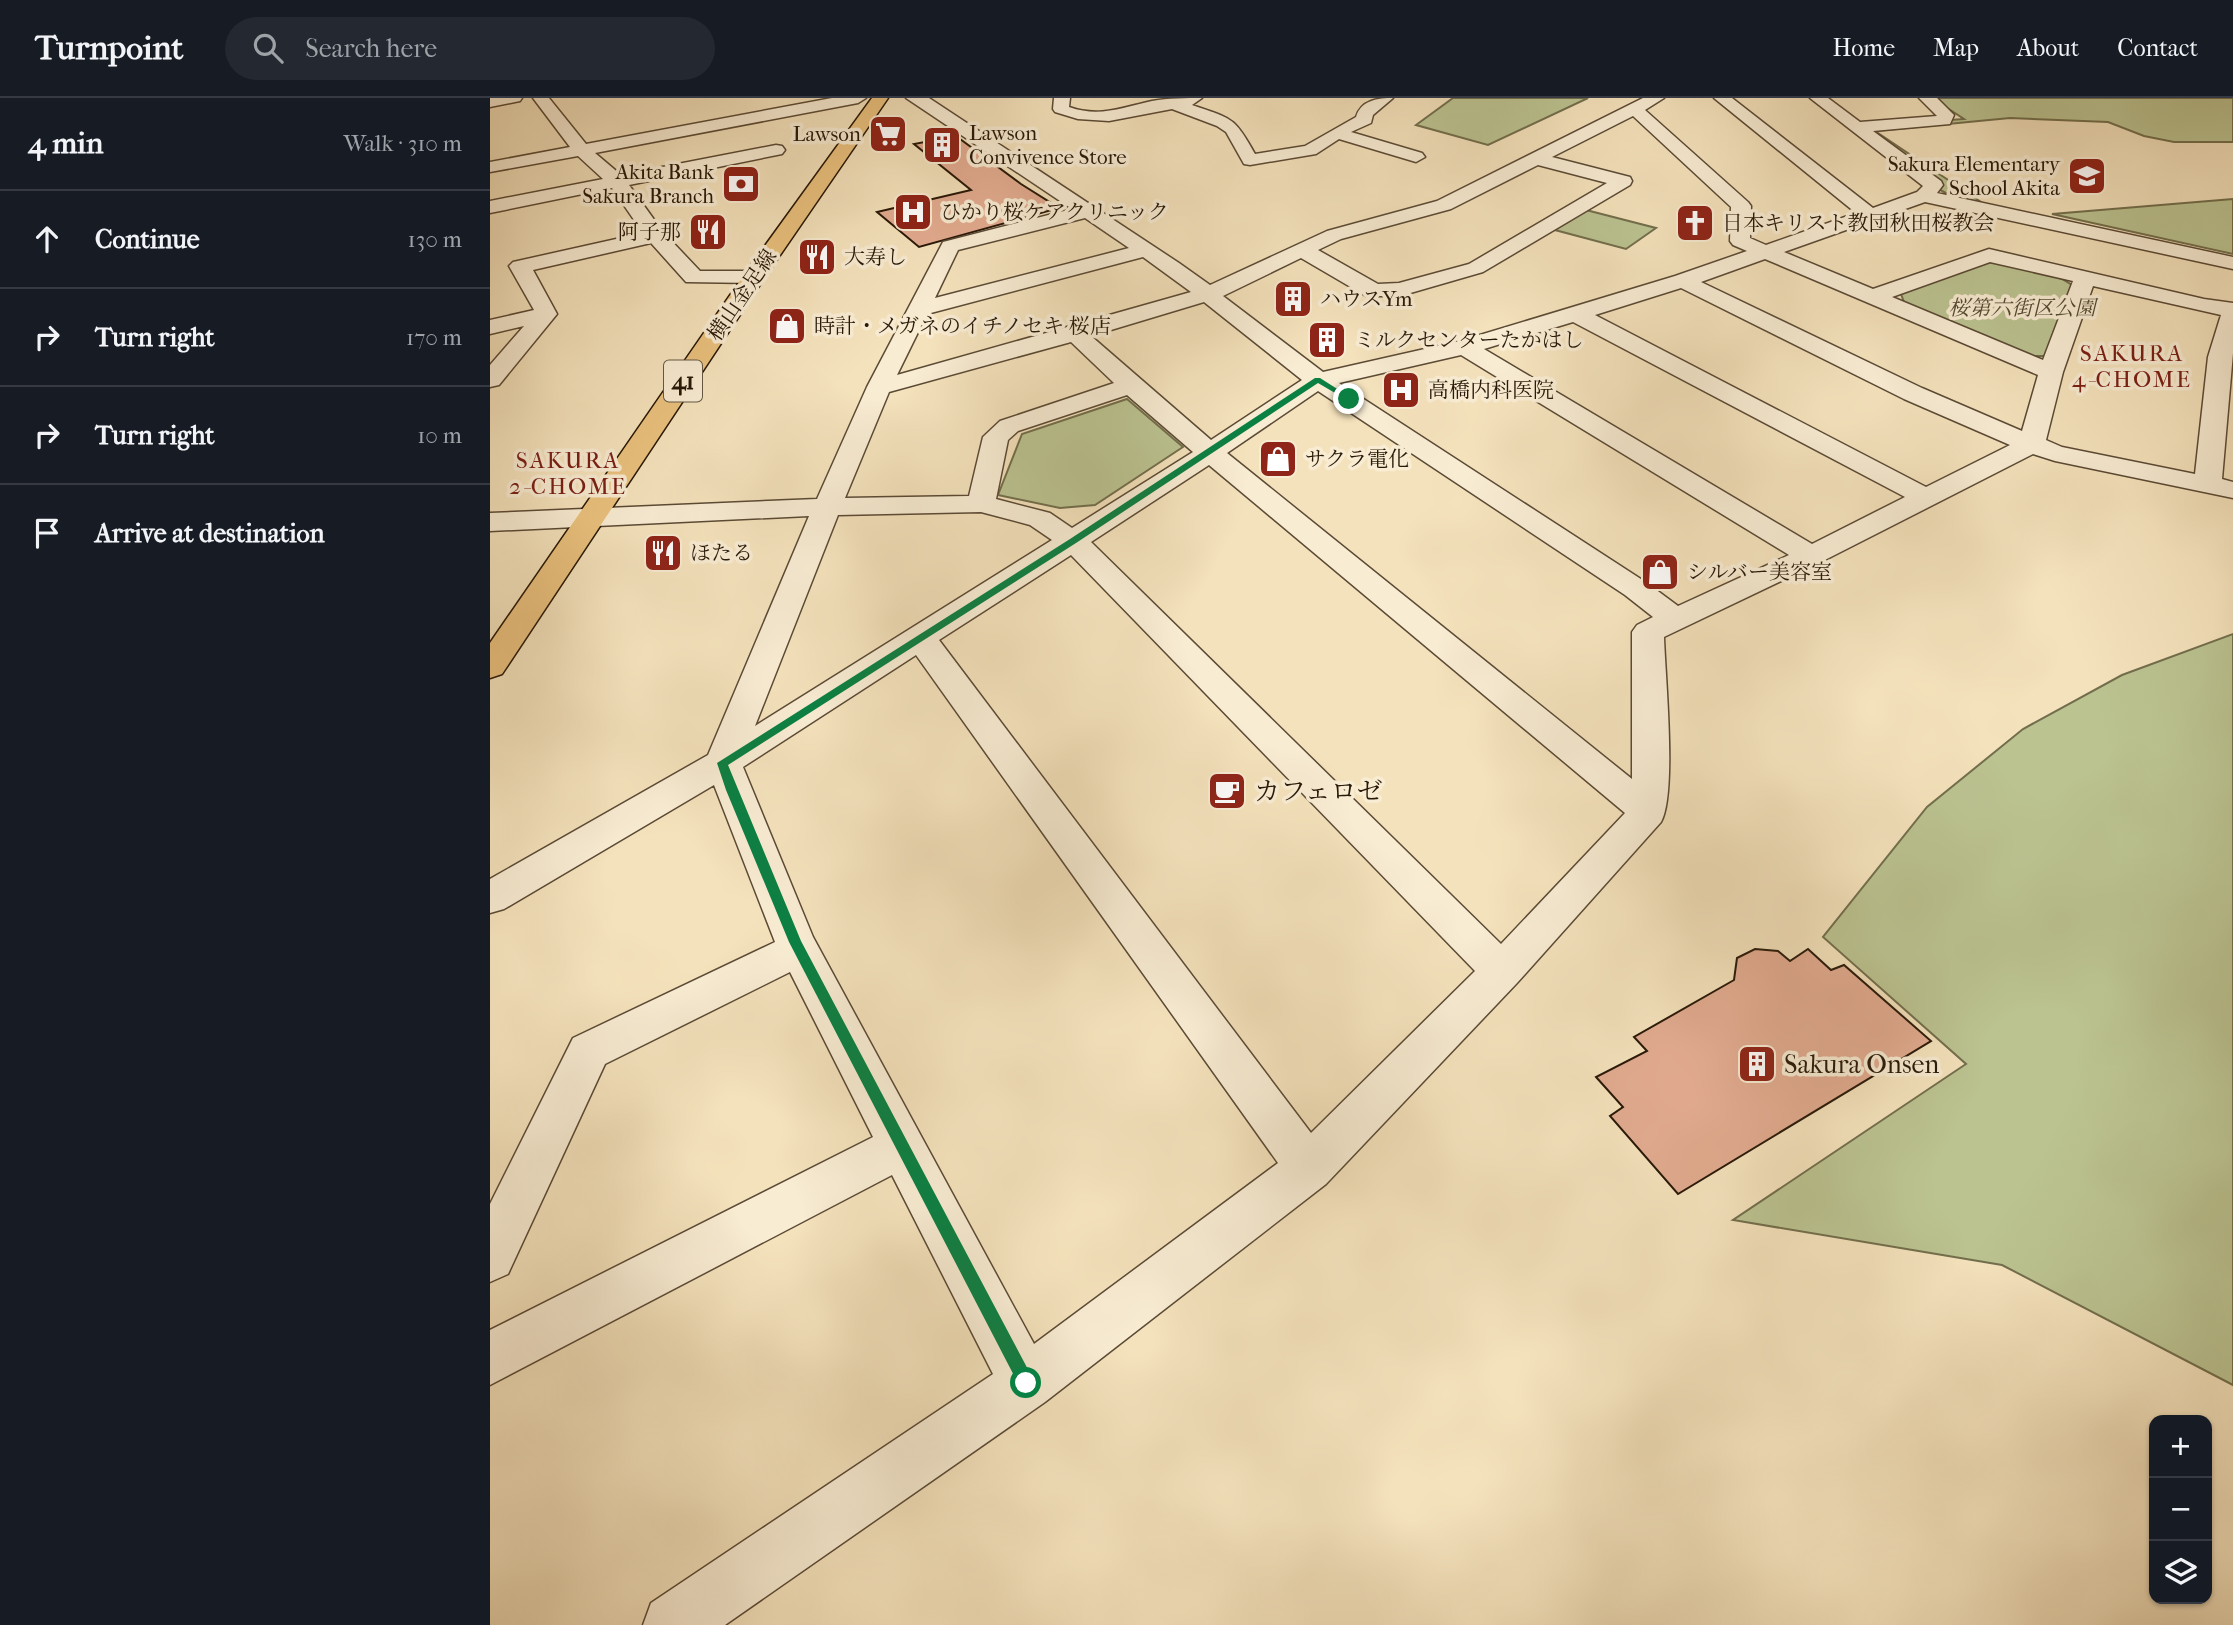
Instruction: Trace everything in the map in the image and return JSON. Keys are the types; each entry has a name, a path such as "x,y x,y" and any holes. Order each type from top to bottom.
{"main road":[{"name":"横山金足線","path":"490,667 754,277 880,98"}],"street":[{"path":"490,102 514,98"},
{"path":"541,98 582,150 617,182 656,236 694,277 754,277"},
{"path":"490,167 858,98"},
{"path":"914,98 920,99 1145,250 1209,294 1318,380 1636,589 1675,619"},
{"path":"1062,98 1061,108 1068,112 1101,116 1186,104 1194,98"},
{"path":"1176,105 1223,122 1233,129 1250,160 1310,150 1336,133 1361,122 1365,119 1364,114 1385,98"},
{"path":"879,387 1075,334 1209,294 1334,235 1444,205 1656,98"},
{"path":"1722,98 1870,215"},
{"path":"490,898 723,763 1210,453 1318,380 1465,347 1683,281 1924,196 1934,185 1818,98"},
{"path":"1856,127 1944,120 1946,115 1927,98"},
{"path":"1636,110 1741,206 1740,241 2051,372"},
{"path":"1336,133 1416,157"},
{"path":"490,207 776,150"},
{"path":"1302,250 1374,291 1400,289 1476,268 1623,181 1534,158"},
{"path":"1924,196 2231,262 2233,299"},
{"path":"1026,1383 799,949 731,790 723,763 879,387 950,246 1088,211"},
{"path":"546,314 544,306 510,268 656,236"},
{"path":"920,309 1145,250"},
{"path":"1683,281 1908,390 2055,453 2220,487 2227,358 2233,312 1989,255 1874,296"},
{"path":"673,1625 1026,1383 1309,1168 1502,971 1648,812 1651,765 1648,632 1811,556 2032,444 2051,372 2085,278"},
{"path":"490,327 546,314"},
{"path":"490,380 546,314"},
{"path":"1575,314 1927,498"},
{"path":"1075,334 1210,453 1648,812"},
{"path":"1465,347 1811,556"},
{"path":"981,505 996,437 1009,426 1131,386"},
{"path":"490,522 827,507 981,505 1040,519 1073,541 1502,971"},
{"path":"920,637 1309,1168"},
{"path":"490,1257 589,1051 799,949"},
{"path":"490,1358 902,1146"}],"green space":[{"path":"1453,98 1588,98 1488,145 1416,125"},
{"path":"1937,98 2233,98 2233,142 2174,142 2144,136 2108,122 2010,118 1875,131 1990,208 1953,197 1936,187 1856,127 1964,119 1938,102"},
{"path":"2233,199 2233,254 2052,214"},
{"path":"1586,210 1656,228 1626,249 1555,230"},
{"name":"桜第六街区公園","path":"1984,262 2030,267 2052,274 2072,285 2050,356 2032,356 1904,302 1901,294"},
{"path":"1127,399 1183,447 1095,505 1060,508 998,495 1022,434"},
{"path":"2233,634 2233,1385 2002,1265 1733,1220 1966,1064 1823,937 1927,807 2023,729 2122,675"}],"building":[{"path":"956,136 1021,184 1059,208 919,247 877,212 971,190 914,144"},
{"name":"Sakura Onsen","path":"1755,949 1778,951 1790,961 1808,949 1831,970 1844,965 1931,1041 1678,1194 1610,1116 1623,1107 1596,1077 1647,1051 1634,1037 1734,980 1737,958"}],"place":[{"name":"Lawson","path":"888,134"},
{"name":"Lawson Convivence Store","path":"942,145"},
{"name":"Sakura Elementary School Akita","path":"2087,176"},
{"name":"Akita Bank Sakura Branch","path":"741,184"},
{"name":"ひかり桜ケアクリニック","path":"913,212"},
{"name":"日本キリスト教団秋田桜教会","path":"1695,223"},
{"name":"阿子那","path":"708,232"},
{"name":"大寿し","path":"817,257"},
{"name":"ハウスYm","path":"1293,299"},
{"name":"時計・メガネのイチノセキ 桜店","path":"787,326"},
{"name":"ミルクセンターたかはし","path":"1327,340"},
{"name":"高橋内科医院","path":"1401,390"},
{"name":"サクラ電化","path":"1278,459"},
{"name":"ほたる","path":"663,553"},
{"name":"シルバー美容室","path":"1660,572"},
{"name":"カフェロゼ","path":"1227,791"},
{"name":"Sakura Onsen","path":"1757,1064"}],"district":[{"name":"SAKURA 4-CHOME","path":"2132,366"},
{"name":"SAKURA 2-CHOME","path":"568,473"}],"route":[{"path":"1026,1383 795,942 731,790 723,763 1210,453 1318,380 1349,399"}]}
